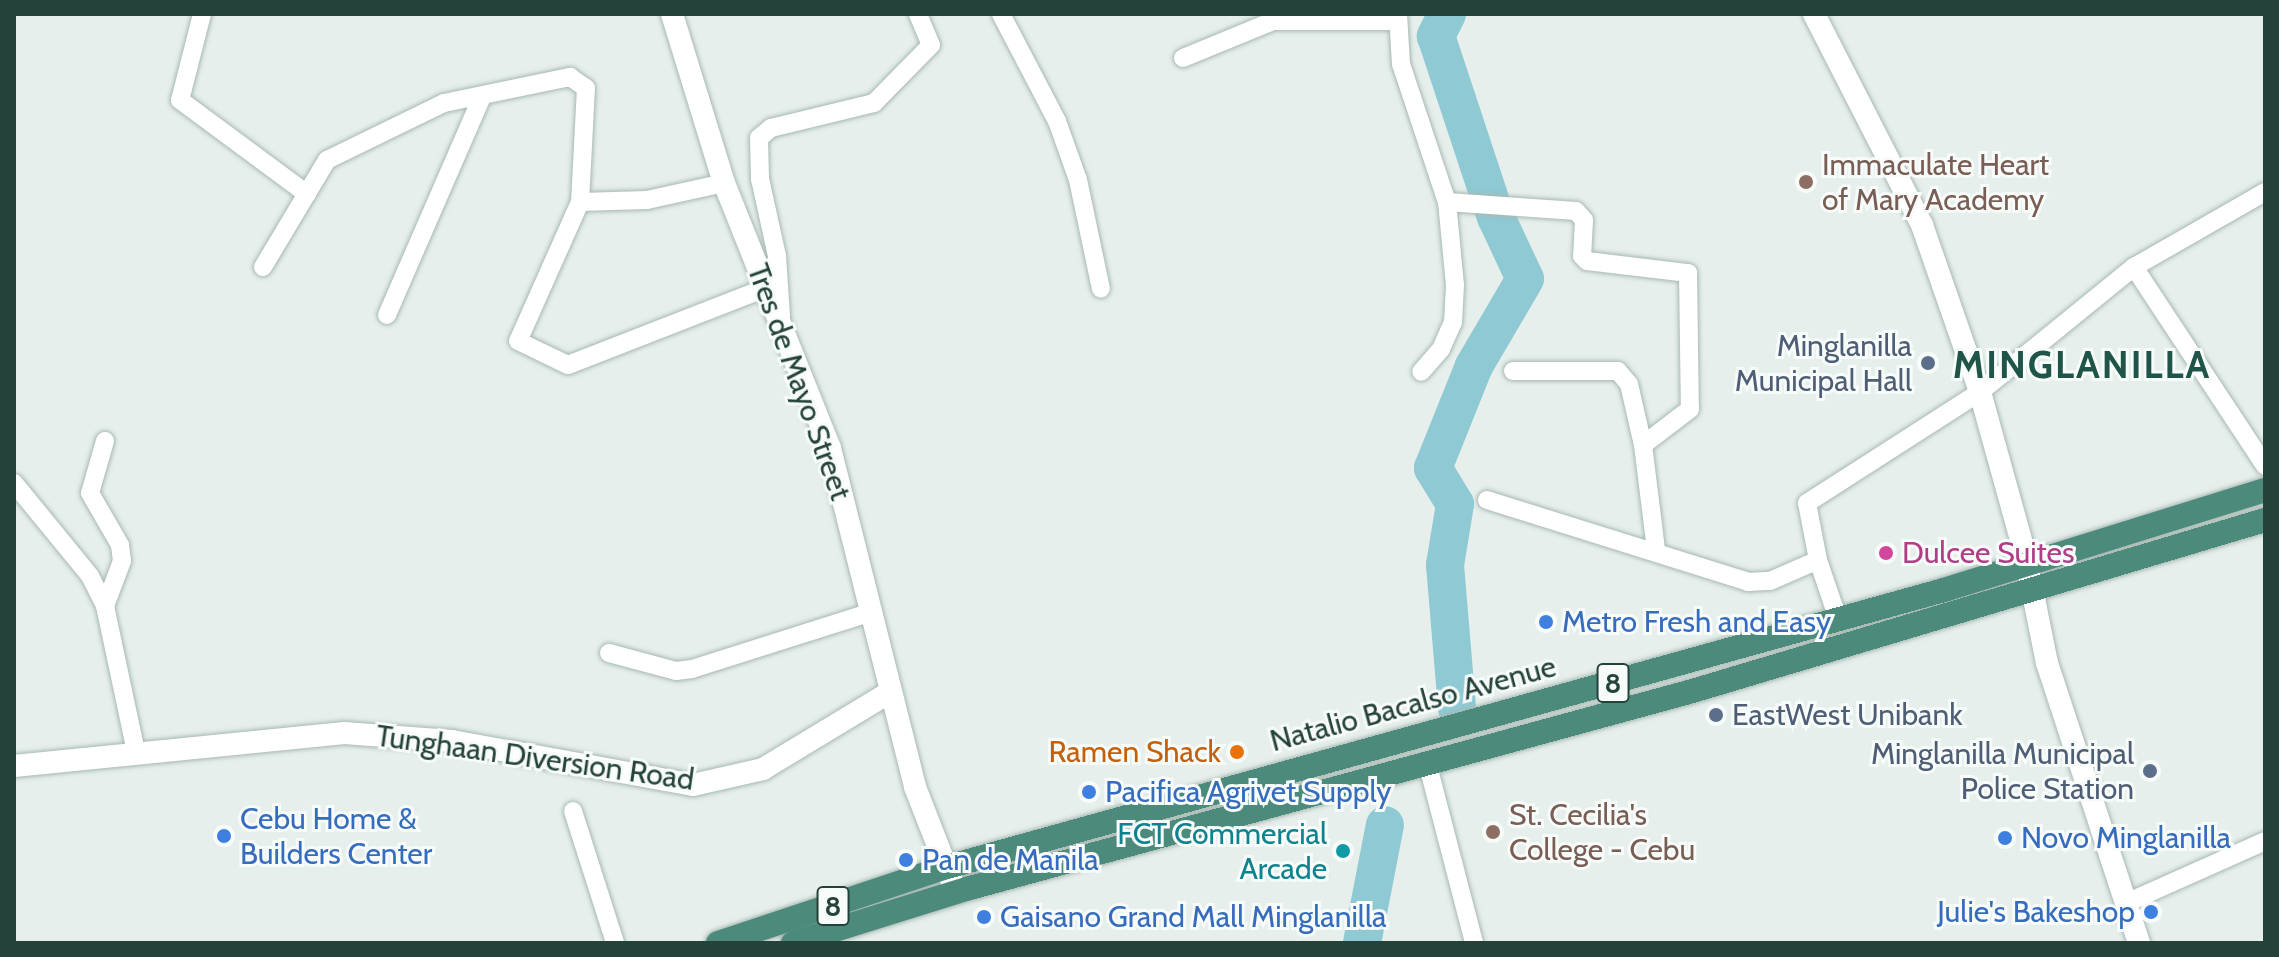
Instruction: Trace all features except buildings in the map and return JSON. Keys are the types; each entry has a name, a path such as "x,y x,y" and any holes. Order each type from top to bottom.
{"highway":[{"name":"Natalio Bacalso Avenue","path":"718,943 947,867 2027,566 2265,490"},
{"name":"Natalio Bacalso Avenue","path":"793,943 956,892 1689,692 2265,520"}],"street":[{"path":"202,14 180,100 307,194"},
{"name":"Tres de Mayo Street","path":"672,14 724,183 830,448 915,787 956,892"},
{"path":"782,331 777,256 760,179 759,138 771,128 874,103 931,45 918,14"},
{"path":"1001,14 1057,121 1078,180 1101,289"},
{"path":"1814,14 1922,225 1980,392 2033,590 2047,663 2139,943"},
{"path":"1183,58 1273,21 1398,17 1401,64 1447,202 1455,285 1453,322 1441,349 1421,372"},
{"path":"263,267 327,160 444,103 570,77 586,88 580,202 518,341 544,357 568,365 590,360 765,288"},
{"path":"387,315 482,96"},
{"path":"580,202 647,200 724,183"},
{"path":"1838,619 1818,560 1807,503 1980,392 2134,267 2265,192"},
{"path":"1447,202 1576,211 1584,220 1582,256 1587,261 1689,275 1690,409 1643,445"},
{"path":"2134,267 2265,466"},
{"path":"1513,371 1618,371 1629,384 1643,445 1656,550"},
{"path":"105,441 90,493 120,545 122,561 105,606"},
{"path":"14,483 90,576 105,606 136,752"},
{"path":"1487,500 1656,550 1748,582 1770,581 1818,560"},
{"path":"609,653 676,671 692,669 872,612"},
{"name":"Tunghaan Diversion Road","path":"14,766 344,733 452,741 693,785 763,769 890,692"},
{"path":"1427,762 1474,943"},
{"path":"573,811 615,943"},
{"path":"2126,903 2265,841"}],"waterway":[{"path":"1447,14 1436,36 1496,217 1525,279 1474,366 1433,468 1455,504 1445,565 1457,708"},
{"path":"1362,943 1385,825"}],"place":[{"name":"Immaculate Heart of Mary Academy","path":"1806,182"},
{"name":"Minglanilla Municipal Hall","path":"1928,363"},
{"name":"Dulcee Suites","path":"1886,553"},
{"name":"Metro Fresh and Easy","path":"1546,622"},
{"name":"EastWest Unibank","path":"1716,715"},
{"name":"Ramen Shack","path":"1237,752"},
{"name":"Minglanilla Municipal Police Station","path":"2150,771"},
{"name":"Pacifica Agrivet Supply","path":"1089,792"},
{"name":"St. Cecilia's College - Cebu","path":"1493,832"},
{"name":"Cebu Home & Builders Center","path":"224,836"},
{"name":"Novo Minglanilla","path":"2005,838"},
{"name":"FCT Commercial Arcade","path":"1343,851"},
{"name":"Pan de Manila","path":"906,860"},
{"name":"Julie's Bakeshop","path":"2151,912"},
{"name":"Gaisano Grand Mall Minglanilla","path":"984,917"}],"district":[{"name":"MINGLANILLA","path":"2082,365"}]}
